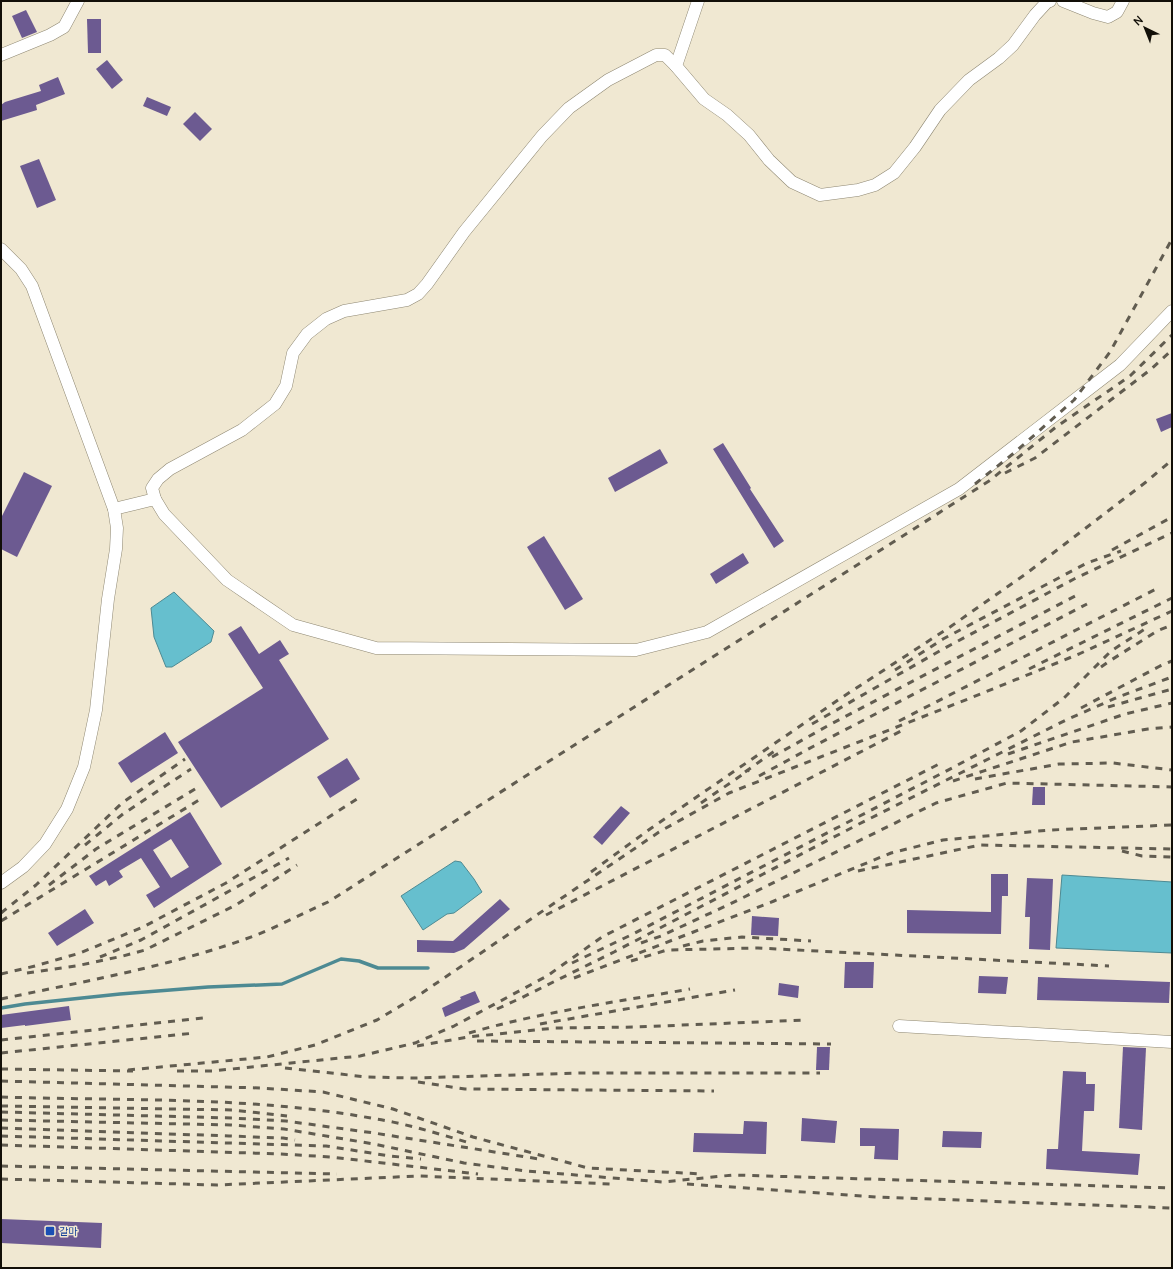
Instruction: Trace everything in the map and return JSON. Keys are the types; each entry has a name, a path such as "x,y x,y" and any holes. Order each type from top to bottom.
{"street":[{"path":"1,55 50,35 64,27 78,1"},
{"path":"676,66 698,1"},
{"path":"1050,1 1047,2 1035,15 1013,45 999,58 969,80 940,110 915,147 894,173 875,185 858,190 820,195 792,182 769,160 749,135 727,115 704,99 665,55 656,54 608,80 569,108 542,136 464,232 427,284 418,294 407,300 344,312 326,319 307,334 293,353 286,386 275,404 242,430 170,469 158,479 152,488 155,499 164,514 174,526 227,580 293,625 376,648 636,650 707,632 959,489 1120,364 1172,311"},
{"path":"1063,1 1093,14 1108,17 1117,12 1123,1"},
{"path":"1,249 21,269 32,286 114,509 117,528 116,549 108,599 96,710 84,767 66,809 45,844 23,866 1,883"},
{"path":"114,509 155,499"},
{"path":"899,1026 1172,1042"}],"water":[{"path":"174,592 214,631 211,642 172,667 166,667 154,637 151,608"},
{"path":"455,861 461,862 482,892 454,913 447,914 423,930 401,896"},
{"path":"1062,875 1172,882 1172,953 1056,948"}],"building":[{"path":"26,10 37,32 22,38 12,16"},
{"path":"87,19 101,19 101,53 88,53"},
{"path":"107,60 123,80 112,89 96,69"},
{"path":"58,77 65,94 36,105 37,110 1,121 1,105 5,102 41,91 39,85"},
{"path":"147,97 171,107 167,116 143,106"},
{"path":"195,112 212,129 200,141 183,124"},
{"path":"39,159 56,200 37,208 20,166"},
{"path":"1172,413 1172,427 1161,432 1156,419"},
{"path":"723,443 751,488 750,489 784,541 774,548 713,449"},
{"path":"660,449 668,463 615,492 608,478"},
{"path":"24,472 52,486 17,557 1,549 1,518"},
{"path":"544,536 583,599 565,610 527,547"},
{"path":"743,553 749,563 716,584 710,574"},
{"path":"241,626 259,654 280,640 289,654 279,660 329,739 221,808 178,742 263,688 228,634"},
{"path":"165,732 178,753 131,783 118,763"},
{"path":"347,758 360,779 330,798 317,777"},
{"path":"1033,787 1045,787 1045,805 1032,805"},
{"path":"621,806 630,813 602,845 593,837"},
{"path":"190,812 222,864 154,908 146,895 160,887 141,858 119,871 123,877 109,886 106,880 96,886 89,876","holes":["171,839 189,867 171,878 153,850"]},
{"path":"991,874 1008,874 1008,896 1002,896 1001,934 907,933 907,910 991,912"},
{"path":"1027,878 1053,879 1050,950 1029,949 1030,917 1025,917"},
{"path":"500,899 510,909 464,949 454,953 417,952 417,940 453,941"},
{"path":"85,909 94,923 57,946 48,933"},
{"path":"752,916 779,918 778,936 751,935"},
{"path":"845,962 874,962 873,988 844,988"},
{"path":"979,976 1008,977 1006,994 978,993"},
{"path":"1038,977 1170,982 1169,1003 1037,1000"},
{"path":"779,983 799,986 798,998 778,995"},
{"path":"475,991 480,1002 445,1017 442,1008 461,999 460,997"},
{"path":"69,1006 71,1020 1,1028 1,1015"},
{"path":"817,1047 830,1047 829,1070 816,1070"},
{"path":"1123,1047 1146,1048 1142,1130 1119,1128"},
{"path":"1063,1071 1086,1072 1086,1084 1095,1084 1094,1111 1084,1111 1082,1151 1140,1154 1138,1175 1046,1169 1047,1149 1058,1149"},
{"path":"802,1118 837,1121 835,1143 801,1141"},
{"path":"744,1121 767,1122 766,1154 693,1152 694,1133 743,1134"},
{"path":"860,1128 899,1129 898,1160 874,1159 875,1146 860,1146"},
{"path":"943,1131 982,1132 981,1148 942,1147"},
{"path":"1,1219 102,1223 101,1248 1,1243"}],"waterway":[{"path":"1,1008 120,994 208,987 282,984 341,959 359,961 378,968 428,968"}],"railway":[{"path":"975,484 1014,453 1074,400 1110,352 1172,239"},
{"path":"1,999 129,972 223,947 273,928 328,902 989,481 1056,427 1130,376 1172,335"},
{"path":"1005,473 1035,458 1150,370 1172,350"},
{"path":"591,872 650,829 838,700 950,627 1027,573 1146,482 1172,460"},
{"path":"1112,550 1172,517"},
{"path":"812,724 943,649 1074,579 1172,533"},
{"path":"895,670 943,639 1087,563 1121,551"},
{"path":"899,721 1156,589"},
{"path":"772,757 831,724 1081,593"},
{"path":"1029,669 1172,598"},
{"path":"759,776 1087,604"},
{"path":"128,1070 267,1057 315,1045 377,1020 422,993 659,832 729,793 1079,654 1172,611"},
{"path":"1101,667 1157,631 1172,625"},
{"path":"572,963 631,935 1021,731 1064,698 1111,651 1148,627"},
{"path":"1081,708 1172,661"},
{"path":"497,1009 614,952 857,825 1066,720 1118,697 1172,677"},
{"path":"1108,707 1172,689"},
{"path":"1008,754 1125,714 1172,703"},
{"path":"953,781 1072,742 1148,729 1172,727"},
{"path":"546,915 901,731"},
{"path":"745,772 776,750"},
{"path":"1,913 36,885 122,803 185,759"},
{"path":"177,1071 212,1071 360,1056 415,1043 454,1026 547,976 602,937 941,763"},
{"path":"975,779 1059,764 1113,763 1172,770"},
{"path":"85,845 123,814 191,769"},
{"path":"701,803 749,770"},
{"path":"641,943 661,936 730,904 936,803 1007,783 1172,787"},
{"path":"49,885 96,849 200,786"},
{"path":"1,921 204,797"},
{"path":"1,974 80,953 143,927 226,883 357,799"},
{"path":"574,978 774,901 891,853 943,840 1050,830 1172,825"},
{"path":"858,871 980,845 1172,849"},
{"path":"1122,851 1142,856 1172,857"},
{"path":"100,957 141,940 289,858"},
{"path":"27,973 76,966 145,950 236,905 297,865"},
{"path":"683,946 703,941 742,937 811,941"},
{"path":"631,961 667,950 758,948 1109,966"},
{"path":"469,1033 551,1013 690,989"},
{"path":"540,1024 735,990"},
{"path":"1,1040 203,1018"},
{"path":"417,1046 468,1037 555,1028 636,1027 806,1020"},
{"path":"1,1053 195,1033"},
{"path":"477,1041 831,1044"},
{"path":"285,1068 367,1077 414,1078 580,1073 820,1073"},
{"path":"1,1069 133,1071"},
{"path":"1,1081 260,1088 323,1092 393,1109 473,1137 588,1168 702,1174"},
{"path":"418,1082 465,1089 714,1091"},
{"path":"1,1097 189,1101 283,1106 388,1121 470,1143"},
{"path":"1,1106 233,1110 287,1116"},
{"path":"1,1112 232,1118 286,1121 374,1133 539,1159"},
{"path":"1,1120 231,1125 284,1129 374,1144 464,1163 526,1171 663,1182 733,1175 1172,1188"},
{"path":"1,1128 283,1138 295,1140"},
{"path":"1,1136 326,1146 390,1156 421,1159"},
{"path":"1,1145 331,1157 478,1174"},
{"path":"1,1166 337,1174"},
{"path":"1,1179 217,1185 419,1176 611,1184"},
{"path":"687,1184 877,1197 1172,1208"}],"place":[{"name":"갈마","path":"50,1231"}]}
